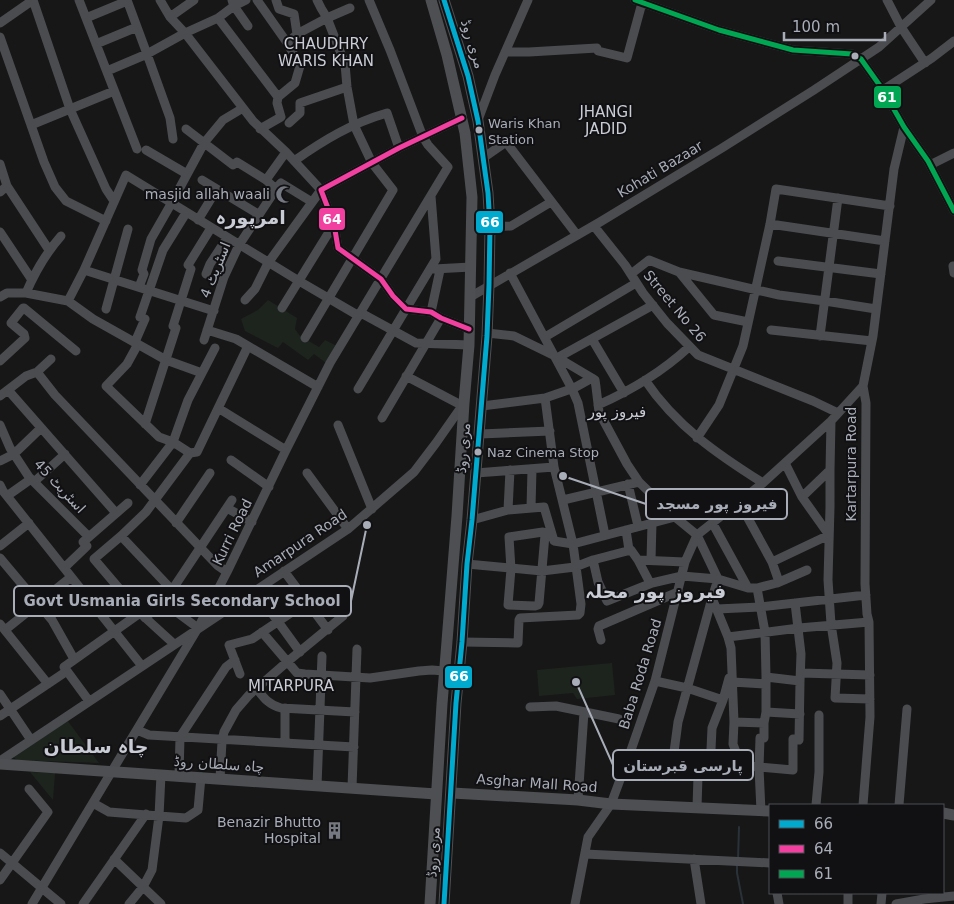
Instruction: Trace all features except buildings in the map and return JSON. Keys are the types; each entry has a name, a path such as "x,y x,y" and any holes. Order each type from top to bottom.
{"main road":[{"name":"مری روڈ","path":"430,904 444,671 458,516 462,404 469,345 472,197 462,118 431,0"},
{"name":"مری روڈ","path":"444,0 468,76 478,120 488,193 490,227 487,333 456,703 444,904"},
{"name":"چاہ سلطان روڈ","path":"0,763 436,794"},
{"name":"Asghar Mall Road","path":"452,793 578,800 611,804 766,811"}],"street":[{"path":"0,22 33,0 70,109 106,189 114,202"},
{"path":"79,0 114,91 141,149 187,174"},
{"path":"86,18 127,0 170,118 173,139"},
{"path":"160,0 170,17 185,33 243,108 321,190 334,224 338,248 381,280 406,309 431,312 440,318 469,329"},
{"path":"170,17 183,3 194,0"},
{"path":"107,70 147,54 185,33 218,18 233,3 246,0"},
{"path":"257,0 288,44 300,66 296,83 278,97 277,104 281,117 260,128"},
{"path":"276,0 279,8 294,14 297,34"},
{"path":"304,338 394,190 372,164 354,125 345,64 327,18 317,0"},
{"path":"369,0 423,136"},
{"path":"478,120 528,0"},
{"path":"887,0 901,27 925,63"},
{"name":"Kohati Bazaar","path":"470,297 594,226 814,90 879,47 931,0"},
{"path":"505,52 597,50 627,58 639,1 719,30 793,50 852,54 861,59 883,90 904,127 930,165 954,211"},
{"path":"233,3 248,26"},
{"path":"288,44 297,34 350,8"},
{"path":"218,18 278,97"},
{"path":"96,44 137,27"},
{"path":"0,37 44,162 55,187 66,201 106,221"},
{"path":"883,90 925,63 954,41"},
{"path":"289,123 300,113 300,103 347,87"},
{"path":"31,124 114,91"},
{"path":"139,288 144,274 142,270 151,239 204,143 223,120 243,108"},
{"path":"294,161 321,142 367,119 387,113 399,148"},
{"path":"244,300 255,289 268,263 321,190 399,148 462,118"},
{"name":"Kartarpura Road","path":"863,804 870,717 870,675 864,518 866,403 863,386 872,341 894,169 904,127"},
{"path":"186,129 233,165 237,162 266,180 276,189 281,183 312,202"},
{"name":"Kurri Road","path":"32,904 198,628 330,363 448,167 428,145 423,136"},
{"path":"483,158 506,142 577,235"},
{"path":"266,180 286,152"},
{"path":"930,165 954,153"},
{"path":"0,164 4,189 49,250"},
{"path":"68,301 84,270 126,175 299,281 416,343 469,345"},
{"path":"202,180 258,214"},
{"path":"198,220 217,189"},
{"name":"اسٹریٹ 4","path":"204,340 224,276 239,245 276,189"},
{"path":"697,438 720,405 743,346 776,189 890,206"},
{"path":"431,195 436,259 431,312"},
{"path":"820,336 838,198"},
{"path":"490,227 511,226 551,202"},
{"path":"186,212 162,250 140,318 145,319 127,364 106,386 159,437 173,442 190,453 197,452 248,346"},
{"path":"282,308 334,224"},
{"path":"770,224 885,241"},
{"name":"Street No 26","path":"594,226 653,305 688,347 698,355 838,413"},
{"path":"145,424 176,328 172,326 190,267 211,228"},
{"path":"106,309 128,229"},
{"path":"0,232 32,280"},
{"path":"26,293 49,250 61,236"},
{"path":"206,274 210,264 227,238"},
{"path":"631,274 648,260 679,272 755,290 876,309"},
{"path":"778,261 881,274"},
{"path":"435,269 471,267"},
{"path":"358,389 406,309 435,269"},
{"path":"84,270 214,310"},
{"path":"679,272 714,315 748,322"},
{"path":"510,273 556,357 578,403 605,535"},
{"path":"544,337 636,283"},
{"path":"0,297 7,293 26,293 68,301 93,319 166,360 202,373"},
{"path":"556,357 653,305"},
{"path":"0,361 25,338 11,323 23,308 76,351"},
{"path":"382,418 440,318"},
{"path":"207,330 236,339 318,387"},
{"path":"771,330 872,341"},
{"path":"487,333 514,336 556,357 595,380 599,412 627,464 639,482 675,517 697,535 718,579 678,722 671,768 626,762"},
{"path":"592,339 624,393"},
{"path":"598,405 624,393 645,380 673,361 688,347"},
{"path":"140,485 173,442 188,400 215,348"},
{"path":"0,396 26,376 36,372 51,359"},
{"path":"36,372 176,523 217,565 227,572"},
{"path":"406,376 462,404"},
{"path":"482,406 545,398 572,389 592,378"},
{"path":"645,380 665,406 697,438 723,458 762,483"},
{"path":"697,535 762,483 831,422 863,386"},
{"path":"8,390 116,513"},
{"path":"462,642 518,643 520,618 579,615 581,604 573,544 554,467 545,398"},
{"name":"Amarpura Road","path":"0,763 31,740 348,528 414,472 462,404"},
{"path":"218,408 286,450"},
{"path":"831,422 828,580 831,624 837,663 835,698 870,699"},
{"name":"اسٹریٹ 45","path":"0,425 14,454 33,480 89,537"},
{"path":"338,425 372,508"},
{"path":"0,461 14,454 41,428"},
{"path":"480,434 550,431"},
{"path":"94,558 146,512 190,453"},
{"path":"7,496 33,480 65,454"},
{"path":"231,460 269,487"},
{"path":"785,463 802,497 828,535"},
{"path":"476,473 554,467"},
{"path":"531,508 532,468"},
{"path":"508,510 510,470"},
{"path":"802,497 830,470"},
{"path":"176,523 210,473"},
{"path":"307,473 348,528"},
{"path":"563,500 639,482"},
{"path":"628,484 638,526"},
{"path":"0,486 113,632 142,666"},
{"path":"89,701 64,667 113,632 143,616 163,602 232,500"},
{"path":"739,502 772,562 778,579 777,583"},
{"path":"64,568 87,546 84,542 128,503"},
{"path":"472,520 508,510 544,507 554,542 573,544 675,517"},
{"path":"227,508 252,522"},
{"path":"0,546 29,523"},
{"path":"650,560 652,523"},
{"path":"713,524 753,588 760,607 765,632 766,712 764,738 760,738 759,768 766,811"},
{"path":"626,530 629,550 638,560 650,584"},
{"path":"545,533 540,602 538,605 510,606 508,604 511,569 509,537 545,533"},
{"name":"Baba Roda Road","path":"575,904 588,837 611,804 655,680 685,562 697,535"},
{"path":"772,562 828,535"},
{"path":"121,536 172,590"},
{"path":"84,548 143,616 174,644"},
{"path":"467,564 542,571 575,566 629,550"},
{"path":"0,558 52,620 74,659"},
{"path":"592,560 598,582 607,601 650,584 682,576 718,579 753,588 777,583 807,570"},
{"path":"638,560 685,562"},
{"path":"284,571 328,630"},
{"path":"48,684 2,627 38,603 71,577"},
{"path":"255,590 300,652"},
{"path":"602,640 598,629 600,626 678,592"},
{"path":"717,609 760,607 866,595"},
{"path":"712,598 731,648 733,744 736,752 742,755 748,766 793,770 794,739 799,740 801,677 801,654 795,603"},
{"path":"163,602 198,628"},
{"path":"240,674 229,645 252,639 307,602"},
{"path":"220,779 222,739 236,710 249,695 343,616"},
{"path":"728,637 831,624 869,622"},
{"path":"262,632 297,673 370,678 432,670 444,671"},
{"path":"352,788 357,649"},
{"path":"317,786 322,656"},
{"path":"179,776 180,737 226,667 235,660"},
{"path":"698,807 698,776 710,771 712,728 723,700 732,665"},
{"path":"0,716 67,671"},
{"path":"732,682 766,681 836,674 870,675"},
{"path":"655,680 723,700"},
{"path":"256,689 267,702 274,706 355,712"},
{"path":"0,694 31,740"},
{"path":"530,707 556,706 619,719"},
{"path":"285,708 285,743"},
{"path":"899,804 907,709"},
{"path":"578,800 584,712"},
{"path":"766,712 800,714"},
{"path":"816,804 819,772 819,715"},
{"path":"734,722 764,723"},
{"path":"137,730 149,735 354,747"},
{"path":"673,754 710,757"},
{"path":"129,904 144,887 152,870 159,816 161,775"},
{"path":"93,803 109,812 186,818 198,810 201,777"},
{"path":"0,880 48,812 29,789"},
{"path":"83,904 146,814"},
{"path":"0,853 61,904"},
{"path":"585,854 769,863"},
{"path":"114,859 162,904"},
{"path":"694,859 701,904"},
{"path":"896,904 954,896"}],"shaded area":[{"path":"268,300 297,318 295,329 300,336 319,347 325,340 337,346 326,363 314,354 308,360 283,342 278,348 245,331 241,319 258,310"},
{"path":"612,663 615,695 577,699 573,693 539,696 537,670"},
{"path":"67,720 99,763 17,760 12,756"},
{"path":"30,772 55,773 53,800"}],"waterway":[{"path":"738,860 739,827"},
{"path":"737,864 743,904"}],"transit line":[{"name":"66","path":"444,0 468,76 478,121 488,193 490,227 487,336 456,703 444,904"},
{"name":"61","path":"635,0 719,30 793,50 852,54 861,59 928,161 954,211"},
{"name":"64","path":"462,118 399,148 321,190 334,224 338,248 381,279 393,296 406,309 431,312 469,329"}],"place":[{"name":"Waris Khan Station","path":"479,130"},
{"name":"masjid allah waali","path":"284,194"},
{"name":"Naz Cinema Stop","path":"478,452"},
{"name":"فیروز پور مسجد","path":"563,476"},
{"name":"Govt Usmania Girls Secondary School","path":"367,525"},
{"name":"پارسی قبرستان","path":"576,682"},
{"name":"Benazir Bhutto Hospital","path":"335,830"}],"district":[{"name":"CHAUDHRY WARIS KHAN","path":"326,52"},
{"name":"JHANGI JADID","path":"606,120"},
{"name":"امرپورہ","path":"251,217"},
{"name":"فیروز پور","path":"617,412"},
{"name":"فیروز پور محلہ","path":"656,591"},
{"name":"MITARPURA","path":"291,686"},
{"name":"چاہ سلطان","path":"96,746"}]}
